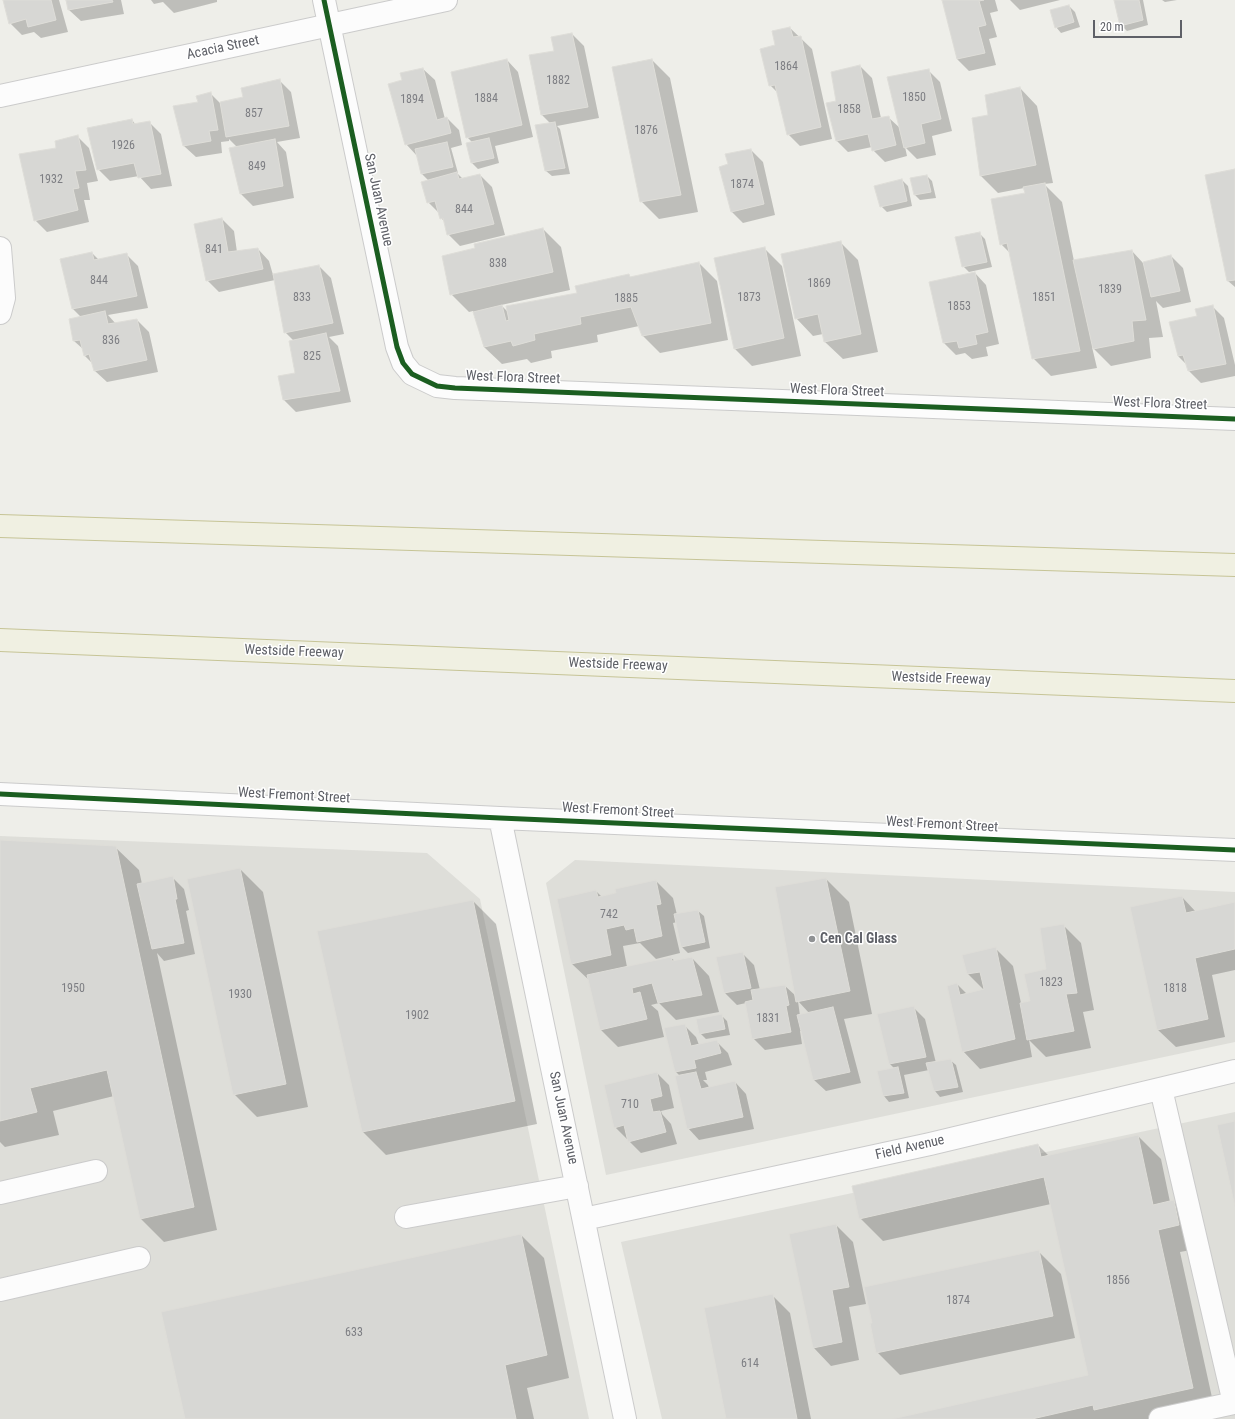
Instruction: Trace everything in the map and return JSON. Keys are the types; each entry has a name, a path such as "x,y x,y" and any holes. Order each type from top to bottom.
{"highway":[{"path":"0,526 1235,565"},
{"name":"Westside Freeway","path":"0,640 1235,691"}],"street":[{"name":"San Juan Avenue","path":"324,0 397,347 403,363 412,374 437,386"},
{"name":"Acacia Street","path":"0,96 446,0"},
{"path":"0,248 4,298 0,313"},
{"name":"West Flora Street","path":"437,386 455,388 1235,419"},
{"name":"West Fremont Street","path":"0,794 500,818 1235,850"},
{"name":"San Juan Avenue","path":"500,818 625,1419"},
{"name":"Field Avenue","path":"584,1219 930,1144 1235,1071"},
{"path":"1160,1419 1234,1403 1161,1088"},
{"path":"0,1193 96,1171"},
{"path":"406,1217 577,1186"},
{"path":"0,1290 139,1258"}],"shaded area":[{"path":"0,836 427,853 480,899 589,1419 0,1419"},
{"path":"575,860 1235,892 1235,1042 606,1175 546,883"},
{"path":"1235,1112 1235,1419 662,1419 621,1242"}],"building":[{"path":"3,0 51,0 56,20 28,27 26,19 9,24"},
{"path":"66,0 112,0 113,2 68,10"},
{"path":"942,0 984,0 979,1 986,25 978,27 985,53 957,59"},
{"path":"1114,0 1139,0 1143,20 1120,26"},
{"path":"1069,5 1074,22 1055,28 1050,10"},
{"path":"790,27 793,37 801,36 821,127 787,135 775,85 769,86 760,49 775,45 772,31"},
{"path":"572,33 588,107 541,115 529,55 554,51 551,37"},
{"path":"507,59 522,125 466,138 451,72"},
{"path":"652,59 681,195 640,202 612,67"},
{"path":"860,65 872,119 889,116 896,145 872,151 868,134 836,141 826,103 836,101 831,72"},
{"path":"423,68 437,120 447,117 451,133 405,145 388,84 402,80 400,73"},
{"path":"929,69 941,119 921,124 925,143 904,148 887,77"},
{"path":"280,79 289,126 226,137 220,102 243,97 241,88"},
{"path":"1020,87 1036,165 980,176 972,118 988,115 985,95"},
{"path":"211,92 218,130 209,131 211,141 183,146 173,106 198,102 196,96"},
{"path":"132,119 133,124 150,121 161,174 138,178 134,163 97,170 87,128"},
{"path":"555,122 565,168 545,171 535,125"},
{"path":"78,135 86,170 75,171 79,188 73,189 78,210 34,221 19,154 56,148 55,141"},
{"path":"489,138 494,158 471,163 466,143"},
{"path":"275,139 283,186 240,194 229,148"},
{"path":"447,142 453,167 421,174 415,149"},
{"path":"751,149 764,204 731,212 719,167 728,164 725,154"},
{"path":"1235,169 1235,280 1227,281 1205,175"},
{"path":"457,172 459,179 480,174 494,224 447,235 443,218 440,219 435,201 427,203 421,182"},
{"path":"927,175 931,192 914,195 910,178"},
{"path":"902,179 907,201 880,207 874,186"},
{"path":"1045,183 1080,351 1032,359 1007,243 1000,245 991,199 1025,193 1023,187"},
{"path":"222,218 228,252 258,248 263,269 206,281 194,224"},
{"path":"543,228 553,272 450,295 442,256 475,248 474,244"},
{"path":"980,232 987,262 962,267 955,237"},
{"path":"841,241 861,334 824,342 818,314 795,319 781,254"},
{"path":"765,247 784,338 734,349 714,258"},
{"path":"1132,250 1146,320 1132,321 1134,341 1093,349 1073,260"},
{"path":"92,252 94,260 127,253 137,296 72,309 60,259"},
{"path":"1171,255 1180,291 1151,297 1143,262"},
{"path":"699,262 711,323 642,336 631,307 580,317 581,324 534,334 535,340 513,346 511,341 484,347 473,312 502,305 506,321 509,320 506,306 577,293 575,286 629,274 630,277"},
{"path":"319,265 333,323 284,333 273,274"},
{"path":"975,272 988,332 975,335 977,344 959,348 957,341 943,343 929,282"},
{"path":"1213,305 1226,364 1188,371 1183,355 1178,356 1169,322 1197,316 1195,309"},
{"path":"105,311 108,324 137,319 147,360 94,371 89,354 84,356 80,340 73,341 69,319"},
{"path":"326,333 340,391 283,400 278,376 295,373 289,341"},
{"path":"0,840 116,846 194,1207 140,1219 107,1070 30,1088 37,1112 0,1121"},
{"path":"240,868 286,1084 233,1095 187,879"},
{"path":"173,876 177,899 175,899 184,943 152,949 137,884"},
{"name":"Cen Cal Glass","path":"826,878 850,991 796,1002 775,887"},
{"path":"656,880 661,904 656,905 662,936 637,942 634,928 626,930 624,925 606,929 611,955 571,964 557,899 596,890 598,897 616,893 615,889"},
{"path":"1182,896 1186,913 1235,902 1235,949 1195,958 1208,1019 1157,1030 1130,907"},
{"path":"473,900 515,1101 362,1132 317,931"},
{"path":"698,910 705,942 681,947 674,914"},
{"path":"1064,924 1077,993 1066,994 1074,1031 1027,1040 1020,1003 1030,1001 1024,974 1046,969 1040,928"},
{"path":"996,947 1015,1039 962,1052 947,986 957,983 960,995 984,989 980,972 967,974 962,955"},
{"path":"743,952 751,988 724,993 716,957"},
{"path":"671,957 672,961 692,957 702,995 658,1003 652,983 632,988 633,994 640,992 647,1019 600,1030 587,975"},
{"path":"785,985 789,1005 786,1006 791,1032 752,1039 745,1002 753,1000 751,990"},
{"path":"914,1006 926,1057 889,1064 877,1014"},
{"path":"833,1007 850,1072 813,1080 797,1015"},
{"path":"722,1014 725,1029 699,1034 696,1019"},
{"path":"685,1024 691,1046 717,1040 721,1053 694,1060 696,1068 675,1072 664,1028"},
{"path":"951,1059 958,1087 934,1091 926,1063"},
{"path":"898,1067 904,1093 883,1096 877,1071"},
{"path":"657,1072 662,1096 650,1099 653,1112 660,1111 666,1132 628,1142 624,1125 614,1128 604,1085"},
{"path":"696,1072 701,1089 735,1081 743,1117 687,1129 675,1076"},
{"path":"1235,1121 1235,1207 1217,1125"},
{"path":"1138,1135 1153,1205 1174,1200 1179,1225 1158,1230 1193,1388 1094,1410 1093,1405 1032,1419 892,1419 1088,1375 1044,1177 859,1219 852,1186 1038,1144 1041,1157"},
{"path":"836,1224 849,1287 832,1290 842,1342 813,1348 789,1234"},
{"path":"521,1234 547,1355 505,1365 516,1419 185,1419 161,1312"},
{"path":"1039,1250 1053,1316 876,1353 870,1323 872,1323 864,1287"},
{"path":"773,1294 797,1419 726,1419 704,1308"}],"cycle path":[{"path":"324,0 397,347 403,363 412,374 437,386 455,388 1235,419"},
{"path":"0,794 500,818 1235,850"}],"place":[{"name":"Cen Cal Glass","path":"812,939"}]}
